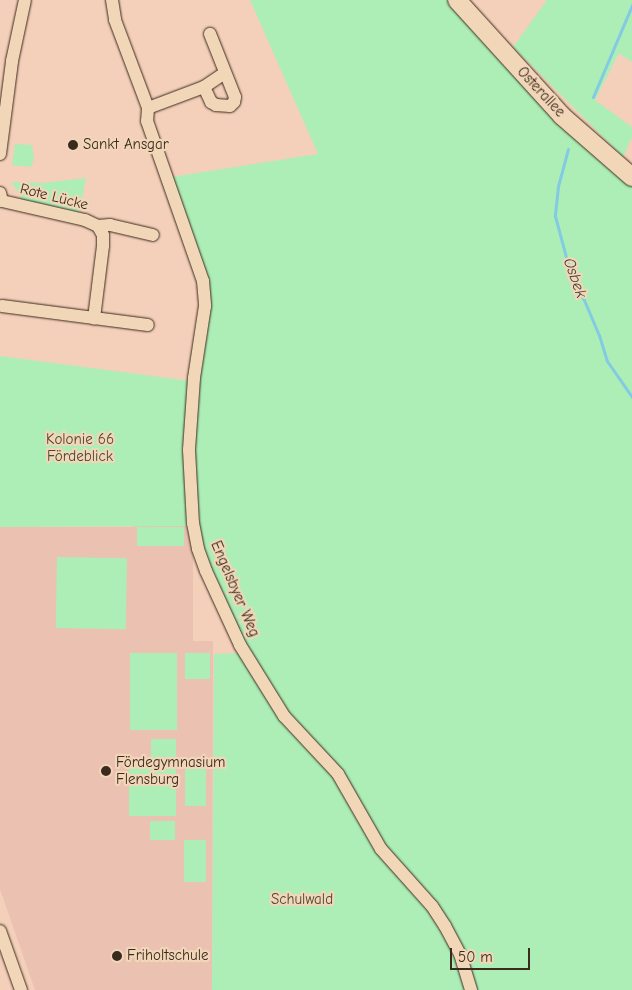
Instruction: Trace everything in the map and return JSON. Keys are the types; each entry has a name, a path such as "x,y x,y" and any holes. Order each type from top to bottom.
{"street":[{"path":"1,145 12,61 25,0"},
{"name":"Osterallee","path":"460,1 562,116 632,177"},
{"name":"Engelsbyer Weg","path":"112,3 148,108 147,121 203,281 205,306 194,378 189,450 193,523 198,549 240,646 284,716 338,774 380,848 432,906 460,954 470,990"},
{"path":"204,87 211,102 224,107 230,106 235,96 210,34"},
{"path":"148,108 204,87 225,73"},
{"name":"Rote Lücke","path":"1,197 85,220 98,226 110,225 153,235"},
{"name":"Rote Lücke","path":"94,318 103,246 103,235 98,226"},
{"path":"2,306 148,325"},
{"path":"0,930 21,990"}],"shaded area":[{"name":"Fördegymnasium Flensburg","path":"133,525 186,525 193,551 193,641 213,641 212,990 35,990 0,889 0,527 133,527"}],"green space":[{"path":"250,0 448,0 567,129 632,186 632,990 212,990 214,654 239,653 202,571 186,526 0,527 0,356 198,382 208,304 172,177 318,154"},
{"path":"547,0 632,0 632,62 619,53 595,100 632,127 632,137 623,157 513,47"},
{"path":"15,144 32,145 34,159 31,167 12,165"},
{"path":"86,178 79,215 20,201 21,196 11,182 43,183"},
{"path":"137,527 184,527 184,546 137,546"},
{"path":"57,557 127,558 126,629 56,628"},
{"path":"130,653 177,653 177,730 130,730"},
{"path":"185,653 210,653 210,679 185,679"},
{"path":"151,739 176,739 176,759 151,759"},
{"path":"129,763 176,763 176,816 129,816"},
{"path":"185,765 206,765 206,806 185,806"},
{"path":"150,821 175,821 175,840 150,840"},
{"path":"184,840 206,840 206,882 184,882"}],"waterway":[{"name":"Osbek","path":"593,97 632,5"},
{"name":"Osbek","path":"568,149 558,186 555,216 573,283 584,300 599,335 607,361 632,397"}],"place":[{"name":"Sankt Ansgar","path":"73,145"},
{"name":"Fördegymnasium Flensburg","path":"106,771"},
{"name":"Friholtschule","path":"117,956"}],"park label":[{"name":"Kolonie 66 Fördeblick","path":"80,448"},
{"name":"Schulwald","path":"302,900"}]}
